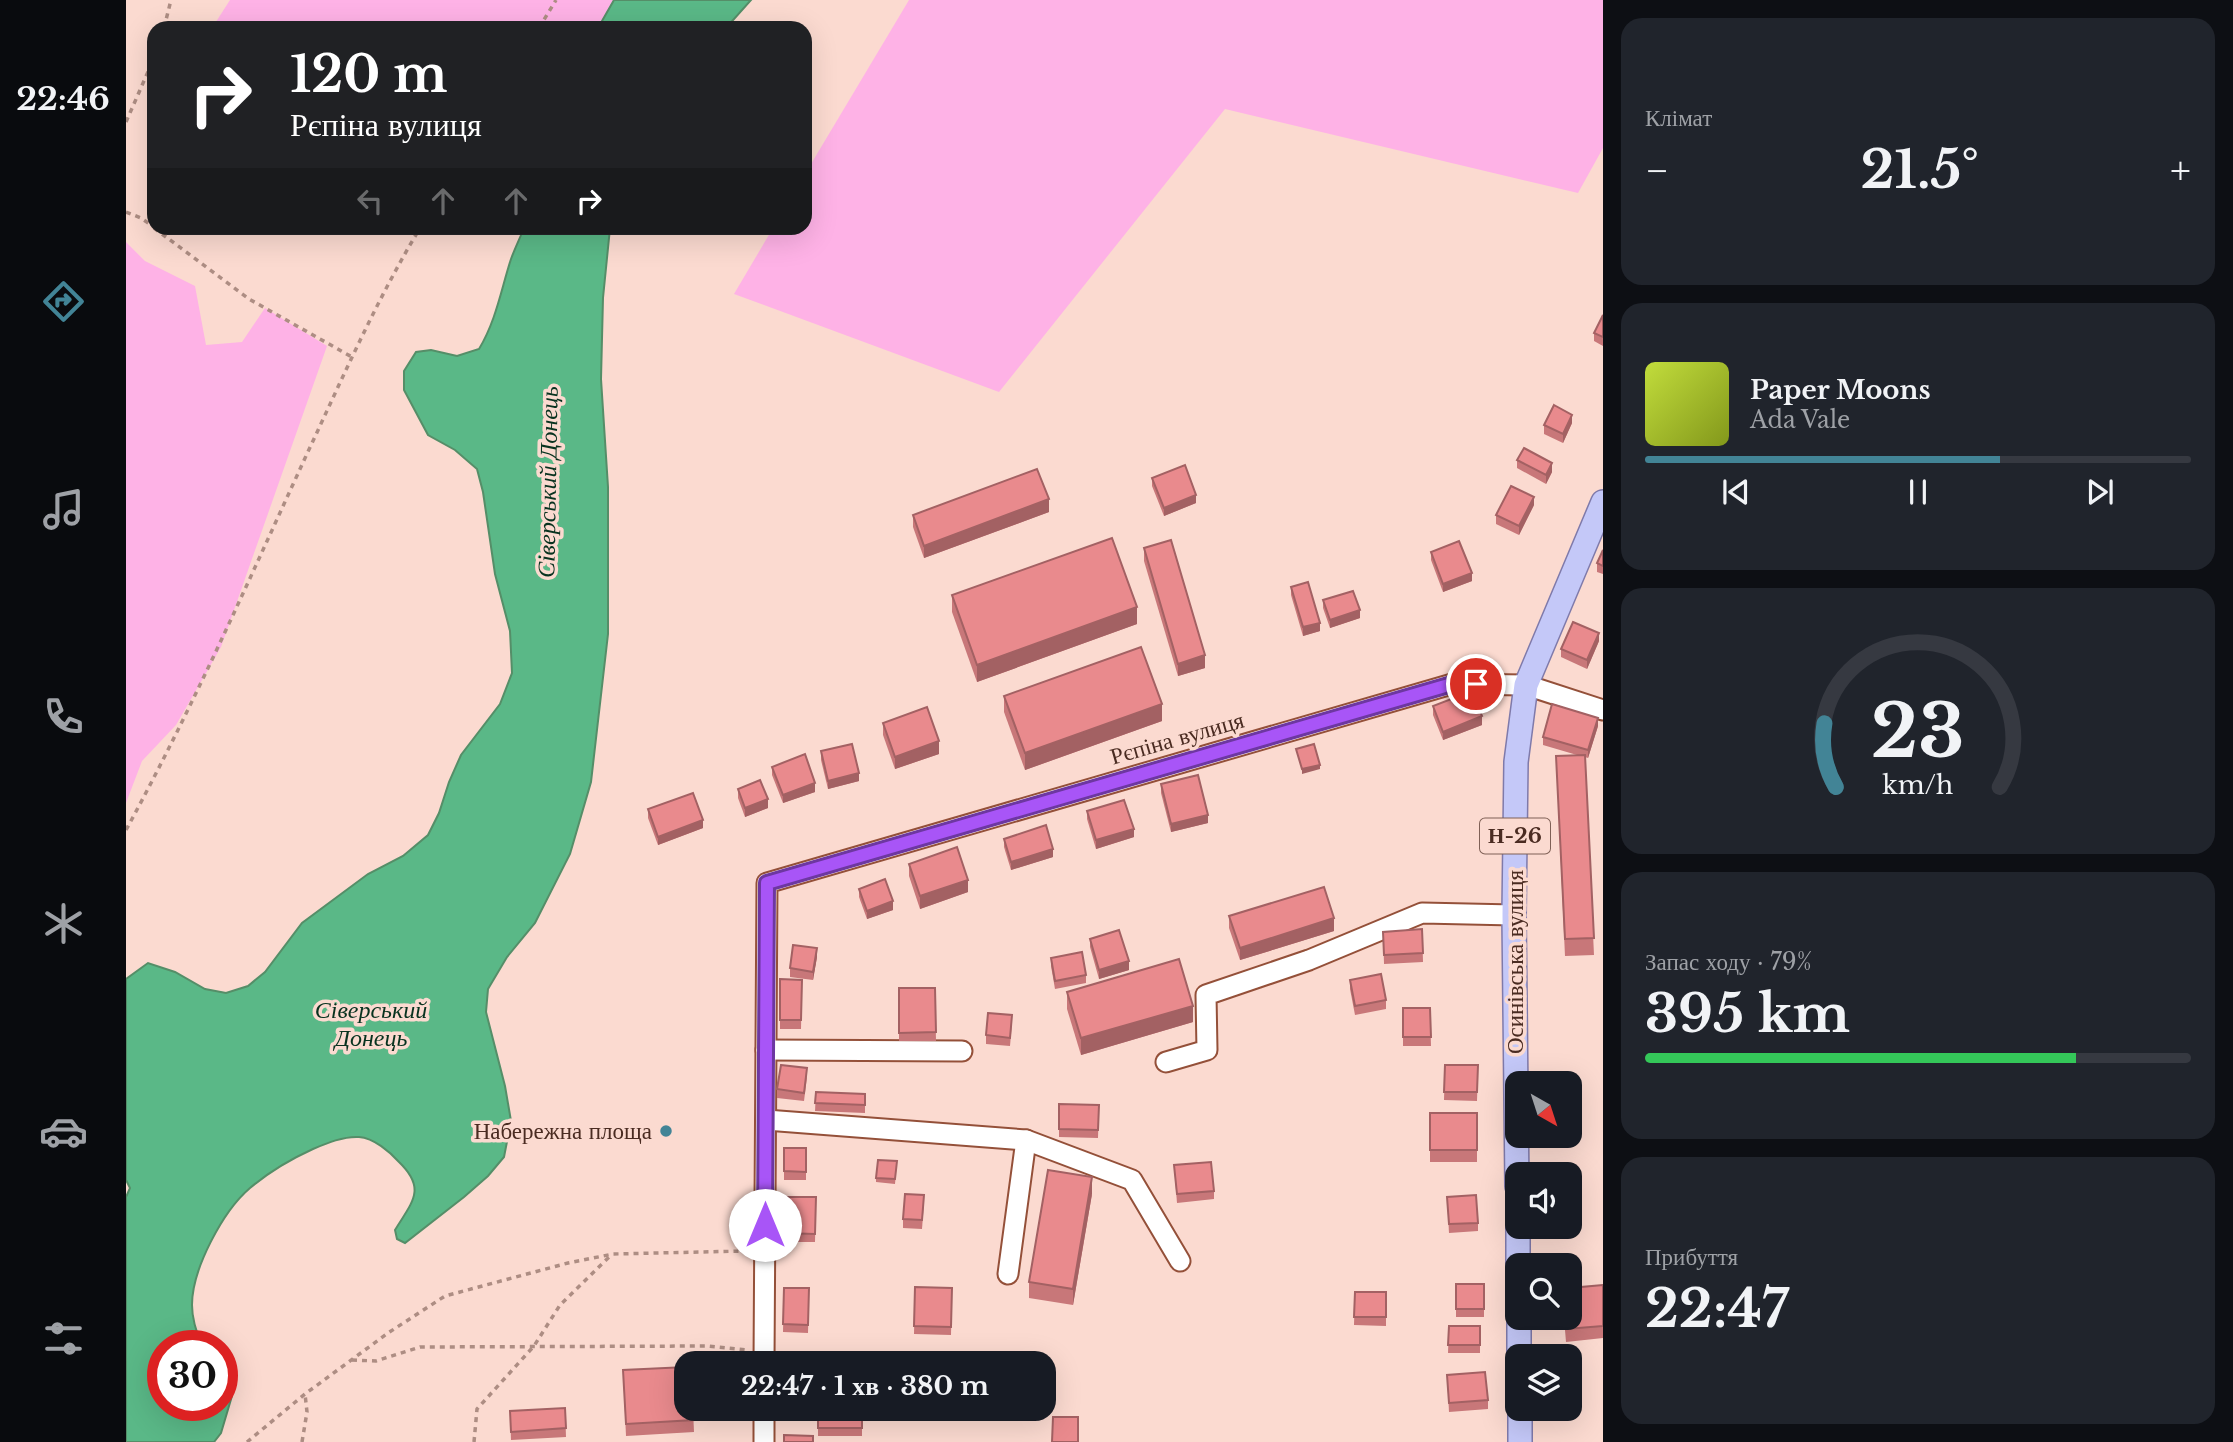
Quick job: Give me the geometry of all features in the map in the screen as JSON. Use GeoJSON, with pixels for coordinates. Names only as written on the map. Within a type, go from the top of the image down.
{"type":"FeatureCollection","features":[{"type":"Feature","properties":{"kind":"main road","name":"Осинівська вулиця"},"geometry":{"type":"LineString","coordinates":[[1517,1162],[1514,915],[1516,762],[1526,685],[1603,502]]}},
{"type":"Feature","properties":{"kind":"main road"},"geometry":{"type":"LineString","coordinates":[[1520,1421],[1520,1442]]}},
{"type":"Feature","properties":{"kind":"street","name":"Рєпіна вулиця"},"geometry":{"type":"LineString","coordinates":[[766,1050],[767,883],[1452,684],[1526,685],[1603,710]]}},
{"type":"Feature","properties":{"kind":"street"},"geometry":{"type":"LineString","coordinates":[[1166,1062],[1207,1050],[1206,995],[1309,960],[1422,913],[1514,915]]}},
{"type":"Feature","properties":{"kind":"street"},"geometry":{"type":"LineString","coordinates":[[764,1351],[766,1050],[962,1051]]}},
{"type":"Feature","properties":{"kind":"street"},"geometry":{"type":"LineString","coordinates":[[766,1120],[1026,1140],[1132,1180],[1180,1261]]}},
{"type":"Feature","properties":{"kind":"street"},"geometry":{"type":"LineString","coordinates":[[1008,1273],[1026,1140]]}},
{"type":"Feature","properties":{"kind":"street"},"geometry":{"type":"LineString","coordinates":[[764,1421],[764,1442]]}},
{"type":"Feature","properties":{"kind":"path"},"geometry":{"type":"LineString","coordinates":[[166,21],[171,0]]}},
{"type":"Feature","properties":{"kind":"path"},"geometry":{"type":"LineString","coordinates":[[543,21],[556,0]]}},
{"type":"Feature","properties":{"kind":"path"},"geometry":{"type":"LineString","coordinates":[[126,122],[147,74]]}},
{"type":"Feature","properties":{"kind":"path"},"geometry":{"type":"LineString","coordinates":[[126,212],[147,222]]}},
{"type":"Feature","properties":{"kind":"path"},"geometry":{"type":"LineString","coordinates":[[165,235],[249,299],[352,357]]}},
{"type":"Feature","properties":{"kind":"path"},"geometry":{"type":"LineString","coordinates":[[126,831],[173,744],[352,357],[416,235]]}},
{"type":"Feature","properties":{"kind":"path"},"geometry":{"type":"LineString","coordinates":[[247,1442],[351,1360],[445,1296],[612,1254],[765,1251]]}},
{"type":"Feature","properties":{"kind":"path"},"geometry":{"type":"LineString","coordinates":[[474,1442],[477,1409],[534,1346],[561,1305],[612,1254]]}},
{"type":"Feature","properties":{"kind":"path"},"geometry":{"type":"LineString","coordinates":[[351,1360],[376,1361],[420,1347],[708,1346],[731,1351]]}},
{"type":"Feature","properties":{"kind":"path"},"geometry":{"type":"LineString","coordinates":[[302,1442],[307,1412],[305,1394]]}},
{"type":"Feature","properties":{"kind":"shaded area"},"geometry":{"type":"Polygon","coordinates":[[[230,0],[614,0],[602,21],[216,21],[230,0]]]}},
{"type":"Feature","properties":{"kind":"shaded area"},"geometry":{"type":"Polygon","coordinates":[[[909,0],[1603,0],[1603,148],[1578,193],[1225,109],[999,392],[734,294],[769,235],[812,235],[812,162],[909,0]]]}},
{"type":"Feature","properties":{"kind":"shaded area"},"geometry":{"type":"Polygon","coordinates":[[[126,242],[145,261],[195,286],[206,345],[242,342],[265,308],[327,346],[221,647],[176,725],[142,761],[126,803],[126,242]]]}},
{"type":"Feature","properties":{"kind":"water"},"geometry":{"type":"Polygon","coordinates":[[[614,0],[751,0],[732,21],[602,21],[614,0]]]}},
{"type":"Feature","properties":{"kind":"water","name":"Сіверський Донець"},"geometry":{"type":"Polygon","coordinates":[[[521,235],[609,235],[603,298],[601,379],[608,487],[608,634],[591,782],[570,854],[535,923],[507,957],[488,989],[486,1012],[511,1121],[504,1157],[488,1176],[464,1197],[405,1243],[397,1239],[395,1230],[414,1196],[413,1180],[391,1154],[370,1140],[353,1137],[324,1144],[272,1171],[257,1182],[230,1211],[203,1258],[193,1291],[192,1310],[196,1330],[147,1330],[147,1421],[225,1421],[221,1433],[214,1442],[126,1442],[126,1197],[130,1188],[126,1180],[126,979],[148,963],[175,972],[205,989],[226,993],[248,986],[265,972],[302,923],[368,874],[403,856],[428,835],[461,755],[500,704],[512,673],[510,631],[495,574],[477,469],[455,450],[428,435],[404,390],[404,371],[416,352],[431,350],[457,356],[479,349],[494,316],[521,235]]]}},
{"type":"Feature","properties":{"kind":"building"},"geometry":{"type":"Polygon","coordinates":[[[1603,315],[1603,337],[1594,333],[1603,315]]]}},
{"type":"Feature","properties":{"kind":"building"},"geometry":{"type":"Polygon","coordinates":[[[1554,405],[1572,415],[1563,434],[1544,425],[1554,405]]]}},
{"type":"Feature","properties":{"kind":"building"},"geometry":{"type":"Polygon","coordinates":[[[1524,448],[1552,463],[1546,475],[1517,460],[1524,448]]]}},
{"type":"Feature","properties":{"kind":"building"},"geometry":{"type":"Polygon","coordinates":[[[1185,465],[1196,495],[1164,508],[1152,478],[1185,465]]]}},
{"type":"Feature","properties":{"kind":"building"},"geometry":{"type":"Polygon","coordinates":[[[1037,469],[1049,499],[924,546],[913,515],[1037,469]]]}},
{"type":"Feature","properties":{"kind":"building"},"geometry":{"type":"Polygon","coordinates":[[[1511,486],[1534,497],[1519,526],[1496,515],[1511,486]]]}},
{"type":"Feature","properties":{"kind":"building"},"geometry":{"type":"Polygon","coordinates":[[[1112,538],[1137,607],[977,665],[952,595],[1112,538]]]}},
{"type":"Feature","properties":{"kind":"building"},"geometry":{"type":"Polygon","coordinates":[[[1171,540],[1205,655],[1178,664],[1144,548],[1171,540]]]}},
{"type":"Feature","properties":{"kind":"building"},"geometry":{"type":"Polygon","coordinates":[[[1459,541],[1472,573],[1443,584],[1431,552],[1459,541]]]}},
{"type":"Feature","properties":{"kind":"building"},"geometry":{"type":"Polygon","coordinates":[[[1603,550],[1603,566],[1597,563],[1603,550]]]}},
{"type":"Feature","properties":{"kind":"building"},"geometry":{"type":"Polygon","coordinates":[[[1308,582],[1320,623],[1303,627],[1291,587],[1308,582]]]}},
{"type":"Feature","properties":{"kind":"building"},"geometry":{"type":"Polygon","coordinates":[[[1353,591],[1360,610],[1330,620],[1323,600],[1353,591]]]}},
{"type":"Feature","properties":{"kind":"building"},"geometry":{"type":"Polygon","coordinates":[[[1573,622],[1599,633],[1587,660],[1561,649],[1573,622]]]}},
{"type":"Feature","properties":{"kind":"building"},"geometry":{"type":"Polygon","coordinates":[[[1141,647],[1162,704],[1025,753],[1004,696],[1141,647]]]}},
{"type":"Feature","properties":{"kind":"building"},"geometry":{"type":"Polygon","coordinates":[[[1472,691],[1482,716],[1443,732],[1433,706],[1472,691]]]}},
{"type":"Feature","properties":{"kind":"building"},"geometry":{"type":"Polygon","coordinates":[[[1552,704],[1598,718],[1588,750],[1543,737],[1552,704]]]}},
{"type":"Feature","properties":{"kind":"building"},"geometry":{"type":"Polygon","coordinates":[[[927,707],[939,741],[895,757],[883,723],[927,707]]]}},
{"type":"Feature","properties":{"kind":"building"},"geometry":{"type":"Polygon","coordinates":[[[852,744],[859,773],[828,781],[821,751],[852,744]]]}},
{"type":"Feature","properties":{"kind":"building"},"geometry":{"type":"Polygon","coordinates":[[[1314,744],[1320,765],[1302,769],[1296,749],[1314,744]]]}},
{"type":"Feature","properties":{"kind":"building"},"geometry":{"type":"Polygon","coordinates":[[[805,754],[815,783],[783,795],[772,767],[805,754]]]}},
{"type":"Feature","properties":{"kind":"building"},"geometry":{"type":"Polygon","coordinates":[[[1585,755],[1594,938],[1565,939],[1556,756],[1585,755]]]}},
{"type":"Feature","properties":{"kind":"building"},"geometry":{"type":"Polygon","coordinates":[[[1198,775],[1208,815],[1171,824],[1161,784],[1198,775]]]}},
{"type":"Feature","properties":{"kind":"building"},"geometry":{"type":"Polygon","coordinates":[[[760,780],[768,799],[745,808],[738,789],[760,780]]]}},
{"type":"Feature","properties":{"kind":"building"},"geometry":{"type":"Polygon","coordinates":[[[693,793],[703,820],[658,837],[648,809],[693,793]]]}},
{"type":"Feature","properties":{"kind":"building"},"geometry":{"type":"Polygon","coordinates":[[[1124,800],[1134,829],[1096,840],[1087,811],[1124,800]]]}},
{"type":"Feature","properties":{"kind":"building"},"geometry":{"type":"Polygon","coordinates":[[[1046,825],[1053,849],[1011,862],[1004,839],[1046,825]]]}},
{"type":"Feature","properties":{"kind":"building"},"geometry":{"type":"Polygon","coordinates":[[[957,847],[968,880],[920,896],[909,864],[957,847]]]}},
{"type":"Feature","properties":{"kind":"building"},"geometry":{"type":"Polygon","coordinates":[[[885,879],[893,901],[867,911],[859,889],[885,879]]]}},
{"type":"Feature","properties":{"kind":"building"},"geometry":{"type":"Polygon","coordinates":[[[1324,887],[1334,918],[1240,948],[1229,916],[1324,887]]]}},
{"type":"Feature","properties":{"kind":"building"},"geometry":{"type":"Polygon","coordinates":[[[1422,929],[1423,953],[1384,955],[1383,932],[1422,929]]]}},
{"type":"Feature","properties":{"kind":"building"},"geometry":{"type":"Polygon","coordinates":[[[1119,930],[1129,961],[1099,970],[1090,939],[1119,930]]]}},
{"type":"Feature","properties":{"kind":"building"},"geometry":{"type":"Polygon","coordinates":[[[793,945],[817,948],[813,972],[790,968],[793,945]]]}},
{"type":"Feature","properties":{"kind":"building"},"geometry":{"type":"Polygon","coordinates":[[[1082,952],[1086,975],[1055,981],[1051,958],[1082,952]]]}},
{"type":"Feature","properties":{"kind":"building"},"geometry":{"type":"Polygon","coordinates":[[[1179,959],[1193,1006],[1081,1038],[1067,992],[1179,959]]]}},
{"type":"Feature","properties":{"kind":"building"},"geometry":{"type":"Polygon","coordinates":[[[1381,974],[1386,1000],[1355,1006],[1350,980],[1381,974]]]}},
{"type":"Feature","properties":{"kind":"building"},"geometry":{"type":"Polygon","coordinates":[[[780,979],[802,980],[801,1020],[780,1020],[780,979]]]}},
{"type":"Feature","properties":{"kind":"building"},"geometry":{"type":"Polygon","coordinates":[[[899,988],[935,988],[936,1032],[899,1033],[899,988]]]}},
{"type":"Feature","properties":{"kind":"building"},"geometry":{"type":"Polygon","coordinates":[[[1403,1008],[1430,1008],[1431,1037],[1403,1037],[1403,1008]]]}},
{"type":"Feature","properties":{"kind":"building"},"geometry":{"type":"Polygon","coordinates":[[[988,1013],[1012,1015],[1010,1038],[986,1035],[988,1013]]]}},
{"type":"Feature","properties":{"kind":"building"},"geometry":{"type":"Polygon","coordinates":[[[781,1065],[807,1068],[804,1093],[777,1089],[781,1065]]]}},
{"type":"Feature","properties":{"kind":"building"},"geometry":{"type":"Polygon","coordinates":[[[1445,1065],[1478,1065],[1477,1092],[1444,1092],[1445,1065]]]}},
{"type":"Feature","properties":{"kind":"building"},"geometry":{"type":"Polygon","coordinates":[[[816,1092],[865,1094],[865,1105],[815,1103],[816,1092]]]}},
{"type":"Feature","properties":{"kind":"building"},"geometry":{"type":"Polygon","coordinates":[[[1059,1104],[1099,1105],[1098,1130],[1059,1129],[1059,1104]]]}},
{"type":"Feature","properties":{"kind":"building"},"geometry":{"type":"Polygon","coordinates":[[[1430,1113],[1477,1113],[1477,1150],[1430,1150],[1430,1113]]]}},
{"type":"Feature","properties":{"kind":"building"},"geometry":{"type":"Polygon","coordinates":[[[784,1148],[806,1148],[806,1172],[784,1171],[784,1148]]]}},
{"type":"Feature","properties":{"kind":"building"},"geometry":{"type":"Polygon","coordinates":[[[878,1160],[897,1161],[895,1179],[876,1178],[878,1160]]]}},
{"type":"Feature","properties":{"kind":"building"},"geometry":{"type":"Polygon","coordinates":[[[1211,1162],[1214,1191],[1177,1194],[1174,1165],[1211,1162]]]}},
{"type":"Feature","properties":{"kind":"building"},"geometry":{"type":"Polygon","coordinates":[[[1048,1170],[1092,1177],[1073,1289],[1029,1282],[1048,1170]]]}},
{"type":"Feature","properties":{"kind":"building"},"geometry":{"type":"Polygon","coordinates":[[[905,1194],[924,1195],[922,1220],[903,1219],[905,1194]]]}},
{"type":"Feature","properties":{"kind":"building"},"geometry":{"type":"Polygon","coordinates":[[[1476,1195],[1478,1223],[1449,1224],[1447,1197],[1476,1195]]]}},
{"type":"Feature","properties":{"kind":"building"},"geometry":{"type":"Polygon","coordinates":[[[783,1197],[816,1197],[815,1234],[783,1233],[783,1197]]]}},
{"type":"Feature","properties":{"kind":"building"},"geometry":{"type":"Polygon","coordinates":[[[1456,1284],[1484,1284],[1484,1309],[1456,1309],[1456,1284]]]}},
{"type":"Feature","properties":{"kind":"building"},"geometry":{"type":"Polygon","coordinates":[[[1603,1285],[1603,1326],[1582,1328],[1582,1287],[1603,1285]]]}},
{"type":"Feature","properties":{"kind":"building"},"geometry":{"type":"Polygon","coordinates":[[[915,1287],[952,1288],[951,1327],[914,1326],[915,1287]]]}},
{"type":"Feature","properties":{"kind":"building"},"geometry":{"type":"Polygon","coordinates":[[[784,1288],[809,1288],[808,1325],[783,1324],[784,1288]]]}},
{"type":"Feature","properties":{"kind":"building"},"geometry":{"type":"Polygon","coordinates":[[[1355,1292],[1386,1292],[1386,1317],[1354,1317],[1355,1292]]]}},
{"type":"Feature","properties":{"kind":"building"},"geometry":{"type":"Polygon","coordinates":[[[1449,1326],[1480,1326],[1480,1345],[1448,1345],[1449,1326]]]}},
{"type":"Feature","properties":{"kind":"building"},"geometry":{"type":"Polygon","coordinates":[[[674,1368],[674,1421],[677,1421],[626,1424],[623,1370],[674,1368]]]}},
{"type":"Feature","properties":{"kind":"building"},"geometry":{"type":"Polygon","coordinates":[[[1485,1372],[1488,1400],[1449,1403],[1447,1375],[1485,1372]]]}},
{"type":"Feature","properties":{"kind":"building"},"geometry":{"type":"Polygon","coordinates":[[[565,1408],[566,1428],[511,1432],[510,1411],[565,1408]]]}},
{"type":"Feature","properties":{"kind":"building"},"geometry":{"type":"Polygon","coordinates":[[[1056,1417],[1078,1417],[1078,1442],[1052,1442],[1053,1421],[1056,1421],[1056,1417]]]}},
{"type":"Feature","properties":{"kind":"building"},"geometry":{"type":"Polygon","coordinates":[[[818,1421],[862,1421],[862,1428],[818,1428],[818,1421]]]}},
{"type":"Feature","properties":{"kind":"building"},"geometry":{"type":"Polygon","coordinates":[[[784,1435],[813,1436],[813,1442],[784,1442],[784,1435]]]}},
{"type":"Feature","properties":{"kind":"place","name":"Набережна площа"},"geometry":{"type":"Point","coordinates":[666,1131]}},
{"type":"Feature","properties":{"kind":"route"},"geometry":{"type":"LineString","coordinates":[[765,1225],[767,883],[1452,684],[1476,684]]}}]}
